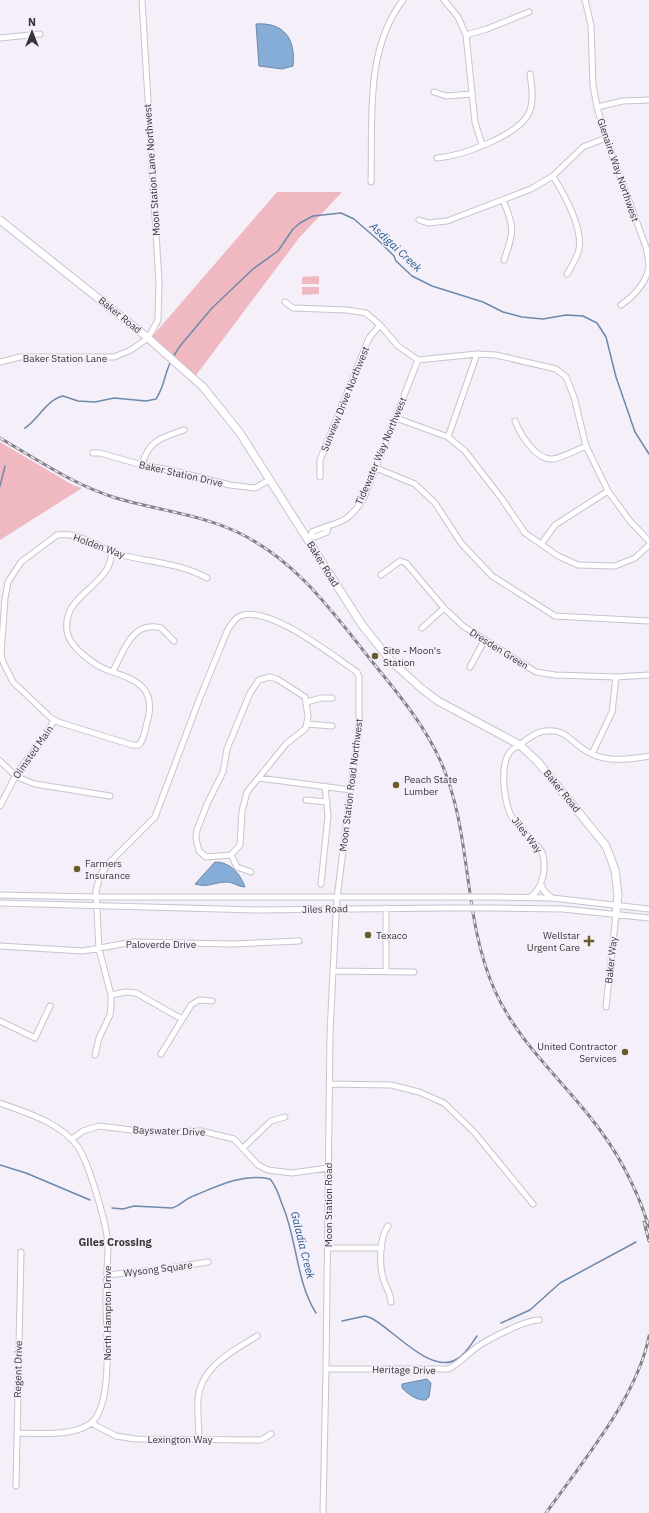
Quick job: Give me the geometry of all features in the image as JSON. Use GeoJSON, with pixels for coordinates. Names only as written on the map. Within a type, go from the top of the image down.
{"type":"FeatureCollection","features":[{"type":"Feature","properties":{"kind":"main road","name":"Baker Road"},"geometry":{"type":"LineString","coordinates":[[0,220],[148,338],[203,387],[232,422],[269,480],[309,538],[362,625],[380,650],[404,675],[438,701],[520,745],[538,762],[606,846],[615,870],[618,894],[616,914]]}},
{"type":"Feature","properties":{"kind":"street","name":"Moon Station Lane Northwest"},"geometry":{"type":"LineString","coordinates":[[142,0],[159,282],[158,320],[148,338]]}},
{"type":"Feature","properties":{"kind":"street"},"geometry":{"type":"LineString","coordinates":[[371,182],[374,69],[385,30],[403,0]]}},
{"type":"Feature","properties":{"kind":"street"},"geometry":{"type":"LineString","coordinates":[[444,0],[458,17],[466,34],[475,122],[482,144]]}},
{"type":"Feature","properties":{"kind":"street","name":"Glenaire Way Northwest"},"geometry":{"type":"LineString","coordinates":[[585,0],[591,26],[593,85],[597,107],[606,138],[646,247],[649,266],[643,284],[630,299],[621,305]]}},
{"type":"Feature","properties":{"kind":"street"},"geometry":{"type":"LineString","coordinates":[[466,34],[487,29],[528,12]]}},
{"type":"Feature","properties":{"kind":"street"},"geometry":{"type":"LineString","coordinates":[[0,38],[40,34]]}},
{"type":"Feature","properties":{"kind":"street"},"geometry":{"type":"LineString","coordinates":[[437,158],[451,157],[502,137],[521,124],[529,113],[533,95],[530,74]]}},
{"type":"Feature","properties":{"kind":"street"},"geometry":{"type":"LineString","coordinates":[[434,92],[446,96],[471,94]]}},
{"type":"Feature","properties":{"kind":"street"},"geometry":{"type":"LineString","coordinates":[[597,107],[622,101],[649,100]]}},
{"type":"Feature","properties":{"kind":"street"},"geometry":{"type":"LineString","coordinates":[[420,220],[428,224],[447,221],[503,200],[553,176],[583,147],[606,138]]}},
{"type":"Feature","properties":{"kind":"street"},"geometry":{"type":"LineString","coordinates":[[553,176],[562,191],[578,232],[579,248],[575,261],[567,274]]}},
{"type":"Feature","properties":{"kind":"street"},"geometry":{"type":"LineString","coordinates":[[503,200],[512,222],[512,240],[504,260]]}},
{"type":"Feature","properties":{"kind":"street"},"geometry":{"type":"LineString","coordinates":[[285,302],[292,308],[347,310],[366,313],[380,325],[398,346],[418,360],[477,354],[496,355],[556,369],[566,377],[574,397],[586,446],[608,491],[630,521],[649,541]]}},
{"type":"Feature","properties":{"kind":"street","name":"Sunview Drive Northwest"},"geometry":{"type":"LineString","coordinates":[[320,477],[320,460],[323,452],[369,338],[380,325]]}},
{"type":"Feature","properties":{"kind":"street","name":"Baker Station Lane"},"geometry":{"type":"LineString","coordinates":[[0,362],[20,358],[114,357],[131,350],[148,338]]}},
{"type":"Feature","properties":{"kind":"street"},"geometry":{"type":"LineString","coordinates":[[448,437],[477,354]]}},
{"type":"Feature","properties":{"kind":"street","name":"Tidewater Way Northwest"},"geometry":{"type":"LineString","coordinates":[[309,538],[327,532],[328,527],[342,522],[353,514],[363,500],[418,360]]}},
{"type":"Feature","properties":{"kind":"street"},"geometry":{"type":"LineString","coordinates":[[396,418],[448,437],[470,457],[502,499],[525,533],[542,543],[558,556],[578,565],[598,567],[615,566],[635,558],[649,545]]}},
{"type":"Feature","properties":{"kind":"street"},"geometry":{"type":"LineString","coordinates":[[515,421],[519,433],[528,446],[552,459],[586,446]]}},
{"type":"Feature","properties":{"kind":"street"},"geometry":{"type":"LineString","coordinates":[[142,465],[148,448],[159,440],[184,430]]}},
{"type":"Feature","properties":{"kind":"street","name":"Baker Station Drive"},"geometry":{"type":"LineString","coordinates":[[92,453],[100,453],[142,465],[247,488],[255,488],[269,480]]}},
{"type":"Feature","properties":{"kind":"street"},"geometry":{"type":"LineString","coordinates":[[376,468],[415,484],[435,503],[461,543],[492,576],[555,616],[649,621]]}},
{"type":"Feature","properties":{"kind":"street"},"geometry":{"type":"LineString","coordinates":[[542,543],[555,525],[608,491]]}},
{"type":"Feature","properties":{"kind":"street","name":"Holden Way"},"geometry":{"type":"LineString","coordinates":[[112,552],[106,571],[70,608],[66,624],[67,635],[76,649],[99,666],[134,680],[146,691],[149,697],[150,710],[142,742],[136,745],[54,720],[13,682],[3,662],[1,654],[4,605],[8,582],[21,562],[57,535],[75,536],[112,552],[184,568],[207,578]]}},
{"type":"Feature","properties":{"kind":"street","name":"Dresden Green"},"geometry":{"type":"LineString","coordinates":[[382,575],[400,561],[406,562],[444,608],[464,626],[484,641],[541,673],[555,675],[616,677],[649,675]]}},
{"type":"Feature","properties":{"kind":"street"},"geometry":{"type":"LineString","coordinates":[[422,628],[444,608]]}},
{"type":"Feature","properties":{"kind":"street","name":"Moon Station Road Northwest"},"geometry":{"type":"LineString","coordinates":[[96,897],[98,883],[105,867],[150,823],[157,813],[199,700],[228,629],[235,619],[241,615],[253,614],[276,620],[357,672],[359,678],[359,724],[337,898]]}},
{"type":"Feature","properties":{"kind":"street"},"geometry":{"type":"LineString","coordinates":[[113,671],[133,634],[144,627],[161,628],[174,641]]}},
{"type":"Feature","properties":{"kind":"street"},"geometry":{"type":"LineString","coordinates":[[470,667],[484,641]]}},
{"type":"Feature","properties":{"kind":"street"},"geometry":{"type":"LineString","coordinates":[[270,677],[277,679],[305,697],[307,702],[307,724],[302,732],[286,744],[245,798],[240,845],[231,855],[206,857],[199,851],[197,844],[197,830],[207,804],[223,772],[227,749],[254,686],[259,680],[270,677]]}},
{"type":"Feature","properties":{"kind":"street"},"geometry":{"type":"LineString","coordinates":[[592,754],[612,712],[616,677]]}},
{"type":"Feature","properties":{"kind":"street"},"geometry":{"type":"LineString","coordinates":[[307,702],[321,698],[332,698]]}},
{"type":"Feature","properties":{"kind":"street","name":"Olmsted Main"},"geometry":{"type":"LineString","coordinates":[[0,806],[16,776],[54,720]]}},
{"type":"Feature","properties":{"kind":"street"},"geometry":{"type":"LineString","coordinates":[[307,724],[332,726]]}},
{"type":"Feature","properties":{"kind":"street"},"geometry":{"type":"LineString","coordinates":[[520,745],[534,733],[555,731],[566,735],[579,746],[602,759],[614,760],[649,756]]}},
{"type":"Feature","properties":{"kind":"street","name":"Jiles Way"},"geometry":{"type":"LineString","coordinates":[[520,745],[512,750],[506,760],[504,786],[509,810],[513,820],[543,854],[544,865],[541,885]]}},
{"type":"Feature","properties":{"kind":"street"},"geometry":{"type":"LineString","coordinates":[[0,761],[16,776],[45,786],[110,796]]}},
{"type":"Feature","properties":{"kind":"street"},"geometry":{"type":"LineString","coordinates":[[259,778],[351,790]]}},
{"type":"Feature","properties":{"kind":"street"},"geometry":{"type":"LineString","coordinates":[[321,884],[328,816],[325,786]]}},
{"type":"Feature","properties":{"kind":"street"},"geometry":{"type":"LineString","coordinates":[[306,800],[327,802]]}},
{"type":"Feature","properties":{"kind":"street"},"geometry":{"type":"LineString","coordinates":[[231,855],[237,867],[251,872]]}},
{"type":"Feature","properties":{"kind":"street"},"geometry":{"type":"LineString","coordinates":[[530,897],[537,893],[541,885]]}},
{"type":"Feature","properties":{"kind":"street"},"geometry":{"type":"LineString","coordinates":[[541,885],[544,891],[552,898]]}},
{"type":"Feature","properties":{"kind":"street","name":"Jiles Road"},"geometry":{"type":"LineString","coordinates":[[0,894],[96,897],[530,897],[552,898],[649,909]]}},
{"type":"Feature","properties":{"kind":"street"},"geometry":{"type":"LineString","coordinates":[[95,1055],[99,1038],[110,1015],[111,995],[99,949],[96,897]]}},
{"type":"Feature","properties":{"kind":"street","name":"Moon Station Road"},"geometry":{"type":"LineString","coordinates":[[323,1513],[328,1168],[333,971],[337,898]]}},
{"type":"Feature","properties":{"kind":"street","name":"Jiles Road"},"geometry":{"type":"LineString","coordinates":[[0,903],[256,910],[547,908],[649,918]]}},
{"type":"Feature","properties":{"kind":"street"},"geometry":{"type":"LineString","coordinates":[[386,908],[386,972]]}},
{"type":"Feature","properties":{"kind":"street","name":"Baker Way"},"geometry":{"type":"LineString","coordinates":[[606,1007],[616,914]]}},
{"type":"Feature","properties":{"kind":"street","name":"Paloverde Drive"},"geometry":{"type":"LineString","coordinates":[[0,946],[82,950],[99,949],[133,942],[232,944],[248,942],[299,941]]}},
{"type":"Feature","properties":{"kind":"street"},"geometry":{"type":"LineString","coordinates":[[333,971],[414,972]]}},
{"type":"Feature","properties":{"kind":"street"},"geometry":{"type":"LineString","coordinates":[[111,995],[126,992],[136,993],[182,1019]]}},
{"type":"Feature","properties":{"kind":"street"},"geometry":{"type":"LineString","coordinates":[[161,1054],[182,1019],[195,1001],[212,1001]]}},
{"type":"Feature","properties":{"kind":"street"},"geometry":{"type":"LineString","coordinates":[[0,1021],[35,1038],[50,1006]]}},
{"type":"Feature","properties":{"kind":"street"},"geometry":{"type":"LineString","coordinates":[[330,1084],[390,1085],[419,1092],[444,1103],[474,1132],[534,1204]]}},
{"type":"Feature","properties":{"kind":"street","name":"North Hampton Drive"},"geometry":{"type":"LineString","coordinates":[[0,1103],[52,1124],[72,1139],[84,1158],[102,1215],[108,1245],[107,1363],[104,1398],[99,1412],[91,1423]]}},
{"type":"Feature","properties":{"kind":"street"},"geometry":{"type":"LineString","coordinates":[[244,1147],[271,1121],[285,1117]]}},
{"type":"Feature","properties":{"kind":"street","name":"Bayswater Drive"},"geometry":{"type":"LineString","coordinates":[[72,1139],[83,1130],[99,1126],[148,1132],[211,1132],[234,1139],[244,1147],[258,1165],[275,1172],[292,1173],[328,1168]]}},
{"type":"Feature","properties":{"kind":"street"},"geometry":{"type":"LineString","coordinates":[[388,1226],[384,1232],[382,1248],[382,1276],[391,1302]]}},
{"type":"Feature","properties":{"kind":"street"},"geometry":{"type":"LineString","coordinates":[[328,1248],[382,1248]]}},
{"type":"Feature","properties":{"kind":"street","name":"Regent Drive"},"geometry":{"type":"LineString","coordinates":[[16,1486],[21,1252]]}},
{"type":"Feature","properties":{"kind":"street","name":"Wysong Square"},"geometry":{"type":"LineString","coordinates":[[107,1275],[208,1262]]}},
{"type":"Feature","properties":{"kind":"street","name":"Heritage Drive"},"geometry":{"type":"LineString","coordinates":[[326,1369],[448,1369],[456,1366],[481,1344],[527,1322],[539,1320]]}},
{"type":"Feature","properties":{"kind":"street"},"geometry":{"type":"LineString","coordinates":[[198,1439],[198,1400],[200,1386],[206,1374],[216,1363],[257,1336]]}},
{"type":"Feature","properties":{"kind":"street"},"geometry":{"type":"LineString","coordinates":[[17,1433],[45,1434],[74,1431],[91,1423]]}},
{"type":"Feature","properties":{"kind":"street","name":"Lexington Way"},"geometry":{"type":"LineString","coordinates":[[91,1423],[116,1436],[125,1438],[261,1440],[271,1434]]}},
{"type":"Feature","properties":{"kind":"shaded area"},"geometry":{"type":"Polygon","coordinates":[[[277,192],[342,192],[299,238],[194,378],[150,339],[277,192]]]}},
{"type":"Feature","properties":{"kind":"shaded area"},"geometry":{"type":"Polygon","coordinates":[[[319,276],[319,284],[302,284],[302,277],[319,276]]]}},
{"type":"Feature","properties":{"kind":"shaded area"},"geometry":{"type":"Polygon","coordinates":[[[302,287],[319,287],[319,294],[302,295],[302,287]]]}},
{"type":"Feature","properties":{"kind":"shaded area"},"geometry":{"type":"Polygon","coordinates":[[[0,442],[73,485],[82,488],[0,540],[0,442]]]}},
{"type":"Feature","properties":{"kind":"water"},"geometry":{"type":"Polygon","coordinates":[[[256,24],[274,26],[281,29],[286,34],[290,40],[292,48],[293,66],[282,69],[259,66],[256,24]]]}},
{"type":"Feature","properties":{"kind":"water"},"geometry":{"type":"Polygon","coordinates":[[[215,862],[220,862],[234,869],[245,887],[227,882],[208,885],[195,884],[215,862]]]}},
{"type":"Feature","properties":{"kind":"water"},"geometry":{"type":"Polygon","coordinates":[[[427,1379],[431,1383],[429,1397],[426,1400],[410,1395],[402,1388],[402,1384],[427,1379]]]}},
{"type":"Feature","properties":{"kind":"waterway","name":"Asdigai Creek"},"geometry":{"type":"LineString","coordinates":[[173,357],[180,346],[212,308],[253,269],[278,251],[293,229],[300,223],[313,216],[341,213],[354,219],[378,240],[394,256],[396,261],[412,276],[432,286],[483,302],[503,312],[522,317],[543,319],[566,315],[583,316],[597,323],[606,337],[616,377],[635,432],[649,454]]}},
{"type":"Feature","properties":{"kind":"waterway","name":"Asdigai Creek"},"geometry":{"type":"LineString","coordinates":[[25,428],[52,401],[63,396],[78,401],[95,402],[114,398],[146,401],[156,399],[171,361]]}},
{"type":"Feature","properties":{"kind":"waterway","name":"Asdigai Creek"},"geometry":{"type":"LineString","coordinates":[[0,486],[5,466]]}},
{"type":"Feature","properties":{"kind":"waterway","name":"Galadia Creek"},"geometry":{"type":"LineString","coordinates":[[0,1165],[26,1173],[90,1200]]}},
{"type":"Feature","properties":{"kind":"waterway","name":"Galadia Creek"},"geometry":{"type":"LineString","coordinates":[[112,1208],[123,1209],[134,1206],[172,1208],[191,1197],[219,1185],[239,1179],[270,1179],[276,1188],[287,1217],[304,1288],[316,1313]]}},
{"type":"Feature","properties":{"kind":"waterway","name":"Galadia Creek"},"geometry":{"type":"LineString","coordinates":[[501,1323],[530,1310],[560,1283],[636,1242]]}},
{"type":"Feature","properties":{"kind":"waterway","name":"Galadia Creek"},"geometry":{"type":"LineString","coordinates":[[342,1321],[365,1316],[371,1318],[380,1323],[412,1349],[436,1361],[447,1363],[457,1359],[463,1354],[477,1336]]}},
{"type":"Feature","properties":{"kind":"railway"},"geometry":{"type":"LineString","coordinates":[[0,438],[56,471],[101,493],[208,521],[237,532],[258,543],[277,556],[295,571],[327,605],[409,708],[434,748],[441,762],[451,790],[458,818],[477,935],[495,991],[514,1025],[538,1057],[609,1142],[632,1183],[649,1227]]}},
{"type":"Feature","properties":{"kind":"railway"},"geometry":{"type":"LineString","coordinates":[[644,1222],[649,1241]]}},
{"type":"Feature","properties":{"kind":"railway"},"geometry":{"type":"LineString","coordinates":[[546,1513],[591,1451],[621,1406],[643,1359],[649,1336]]}},
{"type":"Feature","properties":{"kind":"place","name":"Site - Moon's Station"},"geometry":{"type":"Point","coordinates":[375,656]}},
{"type":"Feature","properties":{"kind":"place","name":"Peach State Lumber"},"geometry":{"type":"Point","coordinates":[396,785]}},
{"type":"Feature","properties":{"kind":"place","name":"Farmers Insurance"},"geometry":{"type":"Point","coordinates":[77,869]}},
{"type":"Feature","properties":{"kind":"place","name":"Texaco"},"geometry":{"type":"Point","coordinates":[368,935]}},
{"type":"Feature","properties":{"kind":"place","name":"Wellstar Urgent Care"},"geometry":{"type":"Point","coordinates":[589,941]}},
{"type":"Feature","properties":{"kind":"place","name":"United Contractor Services"},"geometry":{"type":"Point","coordinates":[625,1052]}},
{"type":"Feature","properties":{"kind":"district","name":"Giles Crossing"},"geometry":{"type":"Point","coordinates":[115,1242]}}]}
